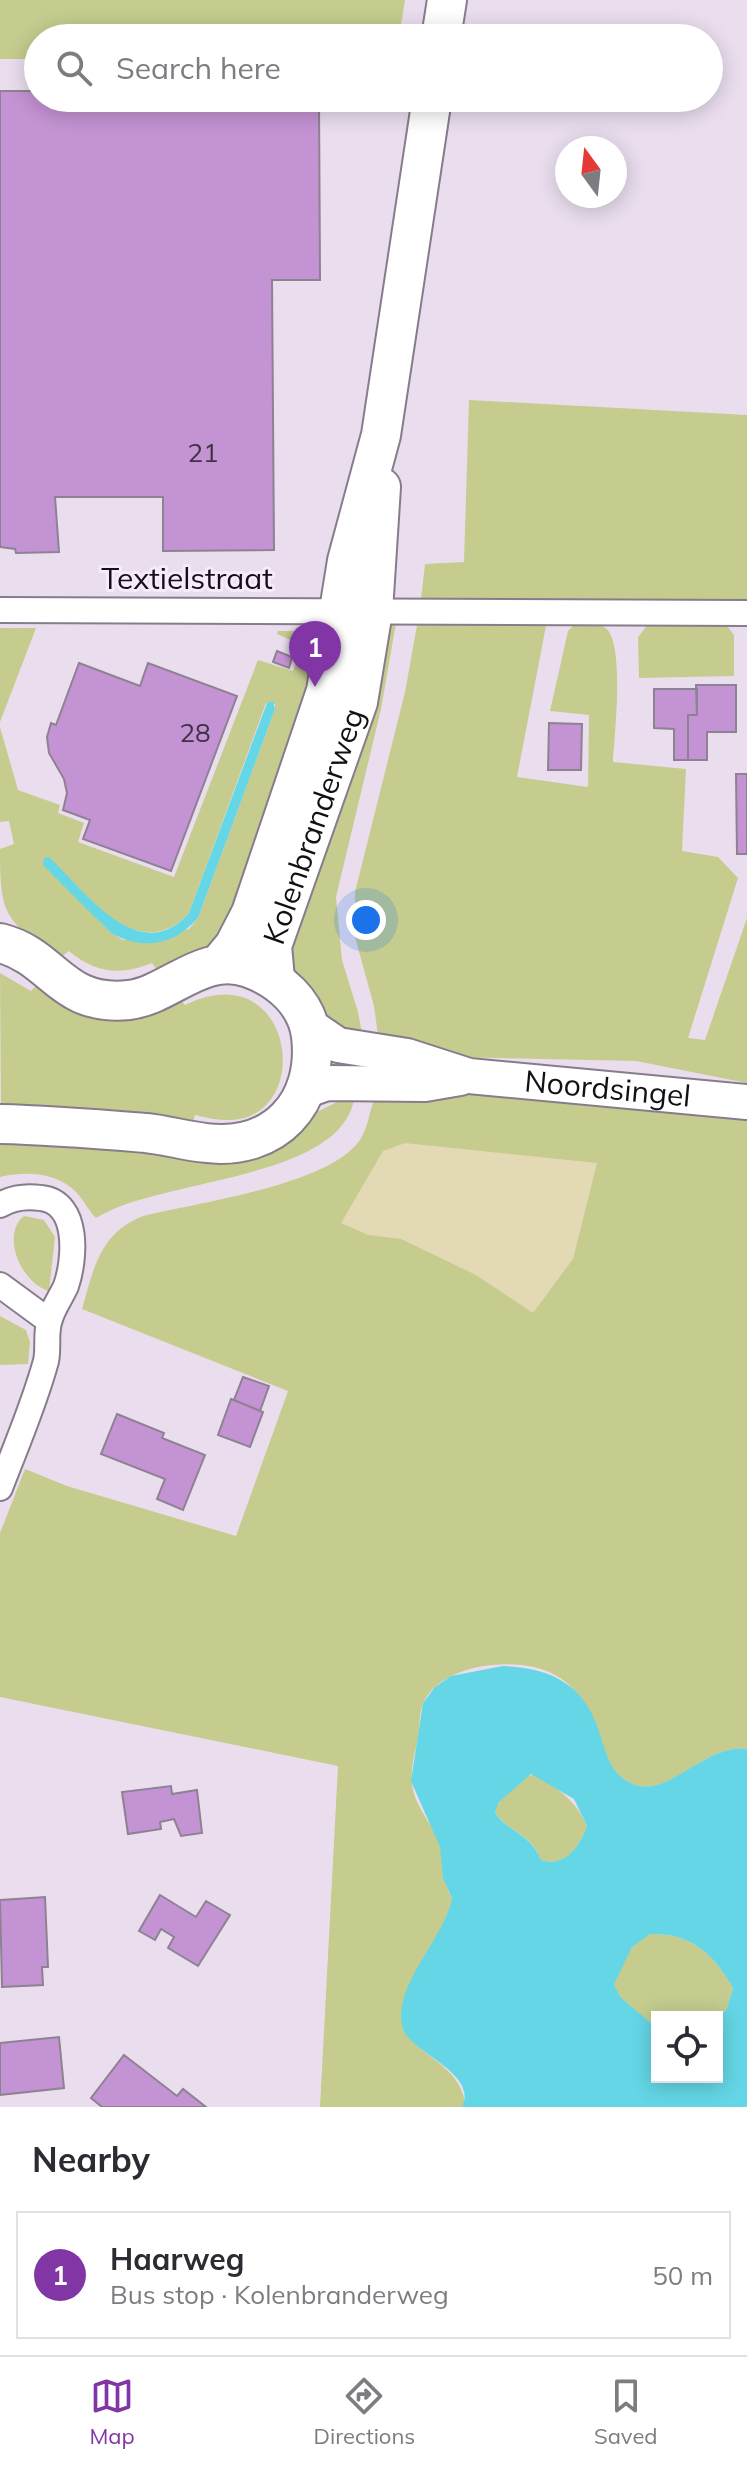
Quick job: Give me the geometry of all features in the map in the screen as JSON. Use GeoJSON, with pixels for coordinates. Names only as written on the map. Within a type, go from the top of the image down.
{"type":"FeatureCollection","features":[{"type":"Feature","properties":{"kind":"main road"},"geometry":{"type":"LineString","coordinates":[[443,24],[447,0]]}},
{"type":"Feature","properties":{"kind":"main road","name":"Kolenbranderweg"},"geometry":{"type":"LineString","coordinates":[[219,964],[234,946],[251,913],[356,611],[381,515],[381,435],[430,112]]}},
{"type":"Feature","properties":{"kind":"main road","name":"Kolenbranderweg"},"geometry":{"type":"LineString","coordinates":[[275,979],[272,946],[358,702],[356,611]]}},
{"type":"Feature","properties":{"kind":"main road"},"geometry":{"type":"LineString","coordinates":[[0,1124],[161,1134],[208,1144],[239,1142],[266,1134],[283,1122],[307,1090],[312,1071],[310,1026],[293,996],[275,979],[246,966],[219,964],[133,1000],[94,999],[77,995],[27,954],[1,941]]}},
{"type":"Feature","properties":{"kind":"main road","name":"Noordsingel"},"geometry":{"type":"LineString","coordinates":[[310,1026],[338,1045],[407,1056],[469,1076],[747,1102]]}},
{"type":"Feature","properties":{"kind":"main road","name":"Noordsingel"},"geometry":{"type":"LineString","coordinates":[[307,1090],[327,1083],[425,1084],[469,1076]]}},
{"type":"Feature","properties":{"kind":"street","name":"Textielstraat"},"geometry":{"type":"LineString","coordinates":[[0,610],[747,613]]}},
{"type":"Feature","properties":{"kind":"street"},"geometry":{"type":"LineString","coordinates":[[0,1205],[27,1196],[50,1199],[60,1206],[69,1221],[72,1241],[71,1269],[49,1321],[48,1354],[39,1387],[0,1488]]}},
{"type":"Feature","properties":{"kind":"street"},"geometry":{"type":"LineString","coordinates":[[0,1285],[49,1321]]}},
{"type":"Feature","properties":{"kind":"green space"},"geometry":{"type":"Polygon","coordinates":[[[0,0],[405,0],[401,24],[24,24],[24,59],[0,59],[0,0]]]}},
{"type":"Feature","properties":{"kind":"green space"},"geometry":{"type":"Polygon","coordinates":[[[469,400],[747,415],[747,606],[677,608],[421,599],[425,564],[464,562],[469,400]]]}},
{"type":"Feature","properties":{"kind":"green space"},"geometry":{"type":"Polygon","coordinates":[[[418,620],[546,626],[517,777],[588,787],[589,715],[550,711],[568,631],[573,626],[597,625],[604,627],[611,635],[617,668],[613,762],[686,769],[682,851],[718,857],[738,878],[688,1038],[705,1040],[747,918],[747,1083],[636,1061],[453,1057],[379,1043],[374,1006],[355,937],[355,892],[405,692],[418,620]]]}},
{"type":"Feature","properties":{"kind":"green space"},"geometry":{"type":"Polygon","coordinates":[[[305,621],[328,622],[318,689],[222,941],[159,973],[152,963],[119,971],[98,968],[69,951],[57,960],[16,924],[4,903],[0,849],[14,844],[9,821],[0,822],[0,727],[18,790],[60,805],[58,813],[84,823],[78,842],[174,877],[258,660],[293,671],[302,645],[277,634],[278,631],[302,631],[305,621]],[[266,703],[189,913],[170,928],[151,932],[131,929],[93,906],[42,861],[111,933],[123,940],[189,929],[198,918],[275,704],[266,703]]]}},
{"type":"Feature","properties":{"kind":"green space"},"geometry":{"type":"Polygon","coordinates":[[[379,621],[396,623],[381,709],[336,897],[342,960],[363,1039],[340,1036],[293,971],[289,947],[379,621]]]}},
{"type":"Feature","properties":{"kind":"green space"},"geometry":{"type":"Polygon","coordinates":[[[649,623],[725,623],[734,635],[734,676],[639,678],[638,637],[649,623]]]}},
{"type":"Feature","properties":{"kind":"green space"},"geometry":{"type":"Polygon","coordinates":[[[0,628],[36,628],[0,722],[0,628]]]}},
{"type":"Feature","properties":{"kind":"green space"},"geometry":{"type":"Polygon","coordinates":[[[0,973],[31,991],[41,980],[176,995],[185,1005],[222,995],[251,1001],[271,1019],[281,1044],[282,1071],[273,1096],[254,1114],[225,1120],[195,1115],[191,1130],[1,1110],[0,973]]]}},
{"type":"Feature","properties":{"kind":"green space"},"geometry":{"type":"Polygon","coordinates":[[[458,1093],[747,1115],[747,1749],[732,1749],[717,1754],[662,1784],[648,1787],[635,1785],[620,1776],[610,1762],[586,1708],[575,1691],[558,1677],[534,1667],[489,1665],[457,1673],[432,1689],[421,1709],[412,1781],[415,1797],[440,1845],[445,1879],[452,1898],[442,1926],[410,1984],[402,2011],[403,2025],[409,2037],[452,2075],[465,2103],[462,2107],[320,2107],[338,1766],[0,1697],[0,1533],[25,1469],[67,1486],[236,1536],[288,1391],[82,1309],[101,1253],[117,1232],[143,1216],[287,1182],[339,1159],[360,1140],[374,1100],[458,1093]]]}},
{"type":"Feature","properties":{"kind":"green space"},"geometry":{"type":"Polygon","coordinates":[[[341,1100],[354,1100],[341,1127],[316,1147],[282,1162],[161,1194],[96,1218],[77,1193],[51,1177],[20,1174],[0,1177],[0,1134],[90,1138],[305,1118],[341,1100]]]}},
{"type":"Feature","properties":{"kind":"green space"},"geometry":{"type":"Polygon","coordinates":[[[24,1216],[44,1220],[55,1237],[49,1291],[30,1279],[17,1258],[14,1235],[17,1224],[24,1216]]]}},
{"type":"Feature","properties":{"kind":"green space"},"geometry":{"type":"Polygon","coordinates":[[[0,1316],[26,1330],[30,1342],[28,1364],[0,1365],[0,1316]]]}},
{"type":"Feature","properties":{"kind":"green space"},"geometry":{"type":"Polygon","coordinates":[[[538,1774],[572,1803],[587,1826],[576,1848],[557,1861],[541,1860],[531,1843],[495,1812],[512,1787],[538,1774]]]}},
{"type":"Feature","properties":{"kind":"green space"},"geometry":{"type":"Polygon","coordinates":[[[650,1934],[677,1937],[709,1955],[733,1988],[726,2012],[651,2011],[651,2023],[619,1997],[614,1984],[623,1961],[631,1948],[650,1934]]]}},
{"type":"Feature","properties":{"kind":"sand"},"geometry":{"type":"Polygon","coordinates":[[[405,1143],[597,1163],[573,1259],[533,1313],[476,1275],[401,1239],[368,1235],[341,1223],[383,1151],[405,1143]]]}},
{"type":"Feature","properties":{"kind":"water"},"geometry":{"type":"Polygon","coordinates":[[[273,701],[275,709],[198,918],[179,934],[158,942],[135,942],[111,933],[43,865],[44,858],[49,857],[96,904],[132,929],[151,933],[170,928],[189,913],[267,703],[273,701]]]}},
{"type":"Feature","properties":{"kind":"water"},"geometry":{"type":"Polygon","coordinates":[[[503,1666],[533,1670],[559,1679],[589,1708],[612,1766],[624,1779],[646,1787],[673,1778],[716,1754],[731,1749],[747,1749],[747,2107],[462,2107],[465,2095],[461,2084],[409,2038],[403,2029],[401,2013],[404,1997],[440,1930],[452,1898],[443,1878],[440,1847],[411,1781],[423,1703],[435,1687],[451,1676],[503,1666]],[[531,1774],[499,1802],[495,1812],[505,1824],[531,1843],[541,1860],[557,1861],[576,1848],[587,1826],[574,1799],[531,1774]],[[650,1934],[632,1947],[614,1984],[620,1997],[651,2023],[651,2083],[723,2083],[723,2013],[733,1988],[709,1955],[689,1941],[650,1934]]]}},
{"type":"Feature","properties":{"kind":"building"},"geometry":{"type":"Polygon","coordinates":[[[0,91],[24,91],[24,112],[319,112],[320,280],[272,280],[274,550],[163,551],[163,497],[55,497],[59,552],[16,553],[15,549],[0,547],[0,91]]]}},
{"type":"Feature","properties":{"kind":"building"},"geometry":{"type":"Polygon","coordinates":[[[277,651],[292,657],[289,668],[273,662],[277,651]]]}},
{"type":"Feature","properties":{"kind":"building"},"geometry":{"type":"Polygon","coordinates":[[[79,663],[140,686],[148,663],[237,696],[171,871],[83,839],[90,820],[63,810],[67,793],[64,779],[49,753],[47,737],[51,723],[56,725],[79,663]]]}},
{"type":"Feature","properties":{"kind":"building"},"geometry":{"type":"Polygon","coordinates":[[[696,685],[736,685],[736,732],[707,732],[707,760],[688,760],[688,715],[697,715],[696,685]]]}},
{"type":"Feature","properties":{"kind":"building"},"geometry":{"type":"Polygon","coordinates":[[[654,689],[697,689],[697,715],[688,715],[688,760],[674,760],[674,729],[654,728],[654,689]]]}},
{"type":"Feature","properties":{"kind":"building"},"geometry":{"type":"Polygon","coordinates":[[[549,723],[582,724],[581,770],[548,770],[549,723]]]}},
{"type":"Feature","properties":{"kind":"building"},"geometry":{"type":"Polygon","coordinates":[[[736,774],[747,774],[747,854],[737,854],[736,774]]]}},
{"type":"Feature","properties":{"kind":"building"},"geometry":{"type":"Polygon","coordinates":[[[243,1377],[269,1386],[260,1411],[234,1400],[243,1377]]]}},
{"type":"Feature","properties":{"kind":"building"},"geometry":{"type":"Polygon","coordinates":[[[231,1399],[263,1412],[250,1447],[218,1435],[231,1399]]]}},
{"type":"Feature","properties":{"kind":"building"},"geometry":{"type":"Polygon","coordinates":[[[117,1414],[164,1433],[162,1438],[205,1455],[183,1510],[157,1499],[165,1479],[101,1454],[117,1414]]]}},
{"type":"Feature","properties":{"kind":"building"},"geometry":{"type":"Polygon","coordinates":[[[171,1786],[172,1794],[197,1790],[202,1833],[181,1836],[174,1819],[160,1822],[161,1829],[128,1834],[122,1792],[171,1786]]]}},
{"type":"Feature","properties":{"kind":"building"},"geometry":{"type":"Polygon","coordinates":[[[160,1895],[196,1917],[206,1901],[230,1915],[198,1966],[168,1948],[174,1937],[161,1929],[155,1940],[139,1931],[160,1895]]]}},
{"type":"Feature","properties":{"kind":"building"},"geometry":{"type":"Polygon","coordinates":[[[45,1897],[48,1967],[42,1967],[43,1985],[2,1987],[0,1900],[45,1897]]]}},
{"type":"Feature","properties":{"kind":"building"},"geometry":{"type":"Polygon","coordinates":[[[59,2037],[64,2088],[0,2095],[0,2043],[59,2037]]]}},
{"type":"Feature","properties":{"kind":"building"},"geometry":{"type":"Polygon","coordinates":[[[124,2055],[177,2096],[183,2089],[206,2107],[102,2107],[91,2098],[124,2055]]]}},
{"type":"Feature","properties":{"kind":"place","name":"Haarweg"},"geometry":{"type":"Point","coordinates":[315,687]}}]}
